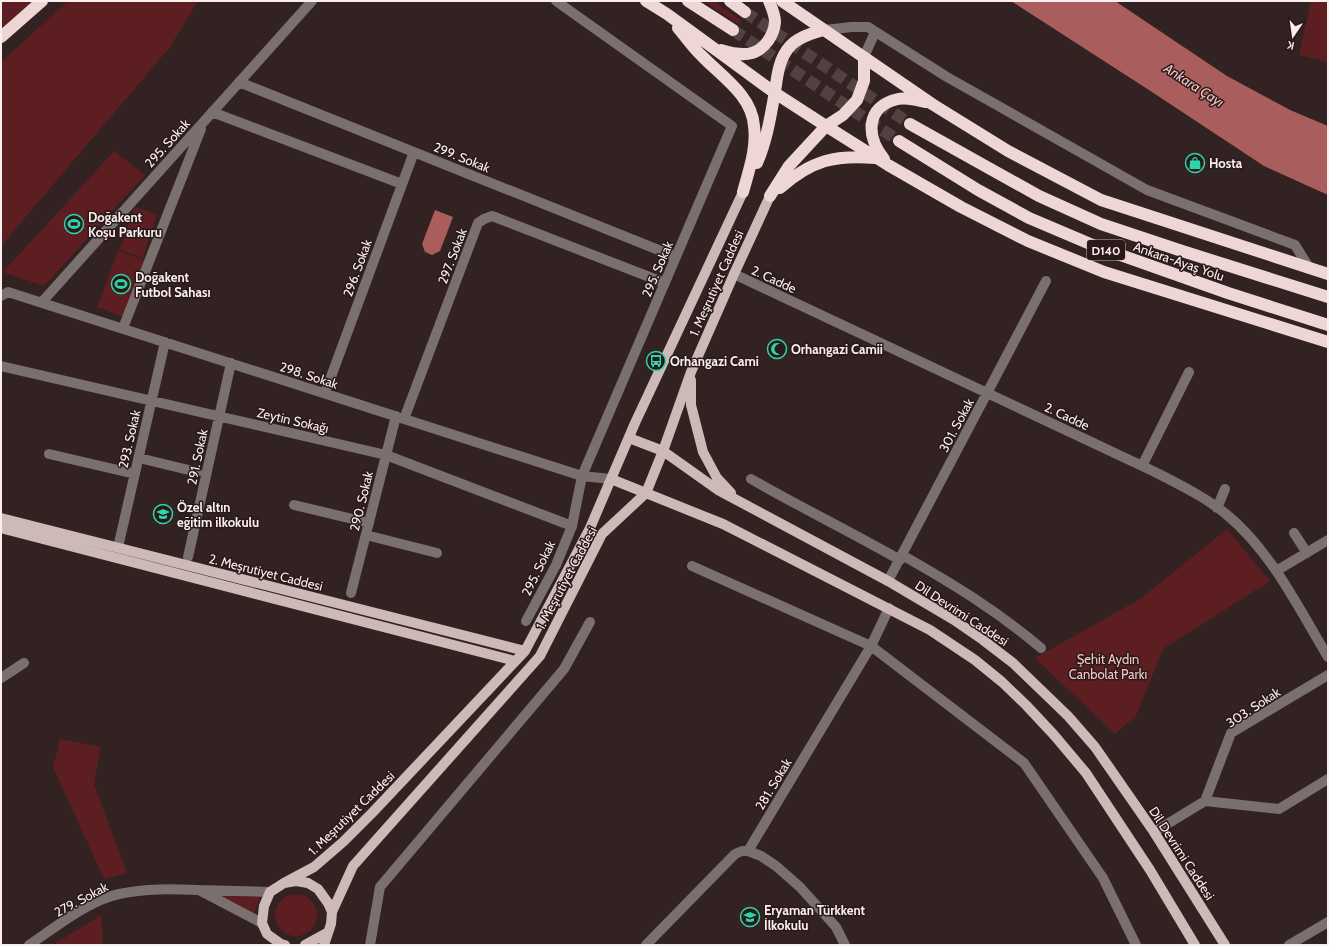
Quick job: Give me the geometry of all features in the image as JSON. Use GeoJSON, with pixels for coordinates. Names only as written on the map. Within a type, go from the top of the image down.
{"type":"FeatureCollection","features":[{"type":"Feature","properties":{"kind":"highway"},"geometry":{"type":"LineString","coordinates":[[1,37],[42,1]]}},
{"type":"Feature","properties":{"kind":"highway"},"geometry":{"type":"LineString","coordinates":[[646,1],[667,14],[775,93],[826,126],[877,158],[961,207],[1028,242],[1104,272],[1328,342]]}},
{"type":"Feature","properties":{"kind":"highway"},"geometry":{"type":"LineString","coordinates":[[688,1],[733,30]]}},
{"type":"Feature","properties":{"kind":"highway"},"geometry":{"type":"LineString","coordinates":[[730,1],[745,12]]}},
{"type":"Feature","properties":{"kind":"highway"},"geometry":{"type":"LineString","coordinates":[[712,47],[736,54],[751,54],[760,49],[770,38],[775,23],[774,14],[769,1]]}},
{"type":"Feature","properties":{"kind":"highway"},"geometry":{"type":"LineString","coordinates":[[782,1],[932,104],[1008,151],[1101,200],[1328,274]]}},
{"type":"Feature","properties":{"kind":"highway"},"geometry":{"type":"LineString","coordinates":[[667,14],[700,55],[743,97],[752,112],[754,126],[754,149],[743,192]]}},
{"type":"Feature","properties":{"kind":"highway"},"geometry":{"type":"LineString","coordinates":[[743,192],[761,152],[769,127],[778,71],[787,50],[802,37],[824,30]]}},
{"type":"Feature","properties":{"kind":"highway"},"geometry":{"type":"LineString","coordinates":[[770,196],[789,166],[826,126],[843,115],[857,100],[864,81],[864,57]]}},
{"type":"Feature","properties":{"kind":"highway"},"geometry":{"type":"LineString","coordinates":[[888,164],[878,152],[872,139],[871,125],[876,112],[885,103],[899,98],[914,99],[932,104]]}},
{"type":"Feature","properties":{"kind":"highway","name":"Ankara-Ayaş Yolu"},"geometry":{"type":"LineString","coordinates":[[910,124],[1038,196],[1101,224],[1328,297]]}},
{"type":"Feature","properties":{"kind":"highway","name":"Ankara-Ayaş Yolu"},"geometry":{"type":"LineString","coordinates":[[899,141],[990,197],[1029,218],[1089,243],[1228,293],[1328,325]]}},
{"type":"Feature","properties":{"kind":"highway"},"geometry":{"type":"LineString","coordinates":[[770,196],[791,178],[807,167],[827,159],[854,156],[877,158]]}},
{"type":"Feature","properties":{"kind":"main road","name":"1. Meşrutiyet Caddesi"},"geometry":{"type":"LineString","coordinates":[[270,892],[314,867],[343,842],[525,651],[590,528],[629,438],[743,192]]}},
{"type":"Feature","properties":{"kind":"main road","name":"1. Meşrutiyet Caddesi"},"geometry":{"type":"LineString","coordinates":[[327,933],[332,912],[353,866],[540,656],[602,534],[646,493],[663,452],[691,372],[770,196]]}},
{"type":"Feature","properties":{"kind":"main road"},"geometry":{"type":"LineString","coordinates":[[691,372],[691,406],[703,452],[718,478],[736,500]]}},
{"type":"Feature","properties":{"kind":"main road","name":"Dil Devrimi Caddesi"},"geometry":{"type":"LineString","coordinates":[[629,438],[663,452],[718,490],[888,581],[954,620],[1013,663],[1068,716],[1095,747],[1154,832],[1225,945]]}},
{"type":"Feature","properties":{"kind":"main road"},"geometry":{"type":"LineString","coordinates":[[611,479],[723,524],[890,608],[930,630],[975,660],[1021,700],[1054,735],[1086,773],[1150,870],[1195,945]]}},
{"type":"Feature","properties":{"kind":"main road","name":"2. Meşrutiyet Caddesi"},"geometry":{"type":"LineString","coordinates":[[1,518],[525,651]]}},
{"type":"Feature","properties":{"kind":"main road","name":"2. Meşrutiyet Caddesi"},"geometry":{"type":"LineString","coordinates":[[1,528],[515,661]]}},
{"type":"Feature","properties":{"kind":"main road"},"geometry":{"type":"LineString","coordinates":[[284,883],[296,881],[308,883],[318,889],[328,903],[332,912]]}},
{"type":"Feature","properties":{"kind":"main road"},"geometry":{"type":"LineString","coordinates":[[270,892],[264,906],[262,923],[273,945]]}},
{"type":"Feature","properties":{"kind":"main road"},"geometry":{"type":"LineString","coordinates":[[306,945],[327,933]]}},
{"type":"Feature","properties":{"kind":"main road"},"geometry":{"type":"LineString","coordinates":[[324,945],[327,933]]}},
{"type":"Feature","properties":{"kind":"main road"},"geometry":{"type":"LineString","coordinates":[[267,934],[281,944],[285,945]]}},
{"type":"Feature","properties":{"kind":"street","name":"295. Sokak"},"geometry":{"type":"LineString","coordinates":[[42,302],[312,1]]}},
{"type":"Feature","properties":{"kind":"street","name":"295. Sokak"},"geometry":{"type":"LineString","coordinates":[[526,621],[556,564],[572,526],[582,476],[732,126],[556,1]]}},
{"type":"Feature","properties":{"kind":"street"},"geometry":{"type":"LineString","coordinates":[[824,30],[852,26],[868,27],[947,77],[1147,190],[1295,245],[1310,268]]}},
{"type":"Feature","properties":{"kind":"street"},"geometry":{"type":"LineString","coordinates":[[864,57],[875,32]]}},
{"type":"Feature","properties":{"kind":"street","name":"299. Sokak"},"geometry":{"type":"LineString","coordinates":[[239,82],[676,257]]}},
{"type":"Feature","properties":{"kind":"street"},"geometry":{"type":"LineString","coordinates":[[212,112],[402,184]]}},
{"type":"Feature","properties":{"kind":"street"},"geometry":{"type":"LineString","coordinates":[[123,328],[204,122]]}},
{"type":"Feature","properties":{"kind":"street","name":"296. Sokak"},"geometry":{"type":"LineString","coordinates":[[325,393],[414,152]]}},
{"type":"Feature","properties":{"kind":"street","name":"297. Sokak"},"geometry":{"type":"LineString","coordinates":[[400,417],[478,224],[484,219],[492,216],[664,283]]}},
{"type":"Feature","properties":{"kind":"street","name":"2. Cadde"},"geometry":{"type":"LineString","coordinates":[[734,274],[1186,488],[1217,508],[1239,526],[1255,543],[1276,571],[1328,657]]}},
{"type":"Feature","properties":{"kind":"street","name":"301. Sokak"},"geometry":{"type":"LineString","coordinates":[[888,581],[987,393],[1033,315],[1046,281]]}},
{"type":"Feature","properties":{"kind":"street","name":"298. Sokak"},"geometry":{"type":"LineString","coordinates":[[1,296],[8,292],[42,302],[582,476],[611,479]]}},
{"type":"Feature","properties":{"kind":"street","name":"293. Sokak"},"geometry":{"type":"LineString","coordinates":[[119,543],[165,342]]}},
{"type":"Feature","properties":{"kind":"street","name":"291. Sokak"},"geometry":{"type":"LineString","coordinates":[[188,557],[231,363]]}},
{"type":"Feature","properties":{"kind":"street","name":"Zeytin Sokağı"},"geometry":{"type":"LineString","coordinates":[[1,366],[386,455],[572,526]]}},
{"type":"Feature","properties":{"kind":"street"},"geometry":{"type":"LineString","coordinates":[[1142,466],[1189,372]]}},
{"type":"Feature","properties":{"kind":"street","name":"290. Sokak"},"geometry":{"type":"LineString","coordinates":[[351,593],[386,455],[400,417]]}},
{"type":"Feature","properties":{"kind":"street"},"geometry":{"type":"LineString","coordinates":[[49,454],[135,474]]}},
{"type":"Feature","properties":{"kind":"street"},"geometry":{"type":"LineString","coordinates":[[138,458],[197,472]]}},
{"type":"Feature","properties":{"kind":"street"},"geometry":{"type":"LineString","coordinates":[[751,479],[817,516],[901,557],[978,599],[1019,629],[1041,648]]}},
{"type":"Feature","properties":{"kind":"street"},"geometry":{"type":"LineString","coordinates":[[1217,508],[1225,489]]}},
{"type":"Feature","properties":{"kind":"street"},"geometry":{"type":"LineString","coordinates":[[294,505],[369,523]]}},
{"type":"Feature","properties":{"kind":"street"},"geometry":{"type":"LineString","coordinates":[[1294,533],[1307,553]]}},
{"type":"Feature","properties":{"kind":"street"},"geometry":{"type":"LineString","coordinates":[[366,535],[437,553]]}},
{"type":"Feature","properties":{"kind":"street"},"geometry":{"type":"LineString","coordinates":[[1276,571],[1328,540]]}},
{"type":"Feature","properties":{"kind":"street"},"geometry":{"type":"LineString","coordinates":[[692,566],[871,646],[1024,762],[1103,878],[1136,945]]}},
{"type":"Feature","properties":{"kind":"street","name":"281. Sokak"},"geometry":{"type":"LineString","coordinates":[[748,851],[871,646],[890,608]]}},
{"type":"Feature","properties":{"kind":"street"},"geometry":{"type":"LineString","coordinates":[[370,945],[380,887],[564,669],[590,622]]}},
{"type":"Feature","properties":{"kind":"street"},"geometry":{"type":"LineString","coordinates":[[1,678],[24,663]]}},
{"type":"Feature","properties":{"kind":"street","name":"303. Sokak"},"geometry":{"type":"LineString","coordinates":[[1205,801],[1231,733],[1328,676]]}},
{"type":"Feature","properties":{"kind":"street"},"geometry":{"type":"LineString","coordinates":[[1154,832],[1205,801],[1279,809],[1328,779]]}},
{"type":"Feature","properties":{"kind":"street"},"geometry":{"type":"LineString","coordinates":[[646,945],[734,854],[742,851],[748,851],[761,856],[776,866],[800,886],[836,927],[845,945]]}},
{"type":"Feature","properties":{"kind":"street","name":"279. Sokak"},"geometry":{"type":"LineString","coordinates":[[29,945],[81,910],[101,900],[118,894],[165,888],[270,892]]}},
{"type":"Feature","properties":{"kind":"street","name":"279. Sokak"},"geometry":{"type":"LineString","coordinates":[[199,890],[262,923]]}},
{"type":"Feature","properties":{"kind":"street"},"geometry":{"type":"LineString","coordinates":[[1289,945],[1328,922]]}},
{"type":"Feature","properties":{"kind":"green space"},"geometry":{"type":"Polygon","coordinates":[[[1,1],[33,1],[1,29],[1,1]]]}},
{"type":"Feature","properties":{"kind":"green space"},"geometry":{"type":"Polygon","coordinates":[[[68,1],[198,1],[170,47],[1,246],[1,62],[68,1]]]}},
{"type":"Feature","properties":{"kind":"green space"},"geometry":{"type":"Polygon","coordinates":[[[704,1],[713,1],[742,21],[739,25],[704,1]]]}},
{"type":"Feature","properties":{"kind":"green space"},"geometry":{"type":"Polygon","coordinates":[[[1311,1],[1328,1],[1328,62],[1299,55],[1311,1]]]}},
{"type":"Feature","properties":{"kind":"green space","name":"Doğakent Koşu Parkuru"},"geometry":{"type":"Polygon","coordinates":[[[114,151],[145,175],[44,286],[3,272],[114,151]]]}},
{"type":"Feature","properties":{"kind":"green space"},"geometry":{"type":"Polygon","coordinates":[[[134,207],[157,214],[143,258],[120,250],[134,207]]]}},
{"type":"Feature","properties":{"kind":"green space","name":"Doğakent Futbol Sahası"},"geometry":{"type":"Polygon","coordinates":[[[118,251],[144,260],[124,317],[97,307],[118,251]]]}},
{"type":"Feature","properties":{"kind":"green space","name":"Şehit Aydın Canbolat Parkı"},"geometry":{"type":"Polygon","coordinates":[[[1227,529],[1270,581],[1163,649],[1136,716],[1115,734],[1035,658],[1140,599],[1227,529]]]}},
{"type":"Feature","properties":{"kind":"green space"},"geometry":{"type":"Polygon","coordinates":[[[60,739],[101,747],[94,784],[127,873],[104,879],[53,767],[60,739]]]}},
{"type":"Feature","properties":{"kind":"green space"},"geometry":{"type":"Polygon","coordinates":[[[292,894],[300,894],[308,897],[314,903],[317,915],[314,927],[308,933],[300,936],[292,936],[284,933],[278,927],[275,919],[275,911],[278,903],[284,897],[292,894]]]}},
{"type":"Feature","properties":{"kind":"green space"},"geometry":{"type":"Polygon","coordinates":[[[218,895],[260,897],[254,914],[218,895]]]}},
{"type":"Feature","properties":{"kind":"green space"},"geometry":{"type":"Polygon","coordinates":[[[101,915],[103,936],[102,945],[56,945],[56,943],[101,915]]]}},
{"type":"Feature","properties":{"kind":"water","name":"Ankara Çayı"},"geometry":{"type":"Polygon","coordinates":[[[1011,1],[1115,1],[1227,76],[1290,110],[1328,126],[1328,195],[1264,166],[1011,1]]]}},
{"type":"Feature","properties":{"kind":"water"},"geometry":{"type":"Polygon","coordinates":[[[435,210],[453,217],[440,251],[432,255],[425,252],[422,244],[435,210]]]}},
{"type":"Feature","properties":{"kind":"tunnel"},"geometry":{"type":"LineString","coordinates":[[745,12],[910,124]]}},
{"type":"Feature","properties":{"kind":"tunnel"},"geometry":{"type":"LineString","coordinates":[[733,30],[899,141]]}},
{"type":"Feature","properties":{"kind":"place","name":"Hosta"},"geometry":{"type":"Point","coordinates":[1195,163]}},
{"type":"Feature","properties":{"kind":"place","name":"Doğakent Koşu Parkuru"},"geometry":{"type":"Point","coordinates":[74,224]}},
{"type":"Feature","properties":{"kind":"place","name":"Doğakent Futbol Sahası"},"geometry":{"type":"Point","coordinates":[121,284]}},
{"type":"Feature","properties":{"kind":"place","name":"Orhangazi Camii"},"geometry":{"type":"Point","coordinates":[777,349]}},
{"type":"Feature","properties":{"kind":"place","name":"Orhangazi Cami"},"geometry":{"type":"Point","coordinates":[656,361]}},
{"type":"Feature","properties":{"kind":"place","name":"Özel altın eğitim ilkokulu"},"geometry":{"type":"Point","coordinates":[163,514]}},
{"type":"Feature","properties":{"kind":"place","name":"Eryaman Türkkent İlkokulu"},"geometry":{"type":"Point","coordinates":[750,917]}}]}
